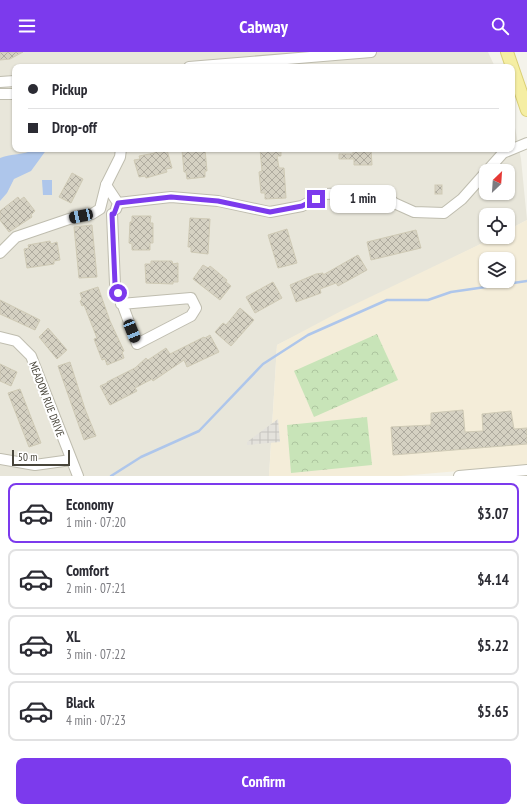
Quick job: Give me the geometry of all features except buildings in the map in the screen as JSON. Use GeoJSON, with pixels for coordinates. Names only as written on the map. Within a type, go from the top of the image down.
{"type":"FeatureCollection","features":[{"type":"Feature","properties":{"kind":"main road"},"geometry":{"type":"LineString","coordinates":[[507,52],[511,64]]}},
{"type":"Feature","properties":{"kind":"main road"},"geometry":{"type":"LineString","coordinates":[[515,75],[527,110]]}},
{"type":"Feature","properties":{"kind":"street"},"geometry":{"type":"LineString","coordinates":[[225,64],[371,52]]}},
{"type":"Feature","properties":{"kind":"street"},"geometry":{"type":"LineString","coordinates":[[0,82],[12,81]]}},
{"type":"Feature","properties":{"kind":"street"},"geometry":{"type":"LineString","coordinates":[[0,94],[12,94]]}},
{"type":"Feature","properties":{"kind":"street"},"geometry":{"type":"LineString","coordinates":[[515,148],[527,143]]}},
{"type":"Feature","properties":{"kind":"street"},"geometry":{"type":"LineString","coordinates":[[92,214],[100,209],[106,185],[120,157],[121,152]]}},
{"type":"Feature","properties":{"kind":"street"},"geometry":{"type":"LineString","coordinates":[[494,164],[506,152]]}},
{"type":"Feature","properties":{"kind":"street"},"geometry":{"type":"LineString","coordinates":[[118,203],[171,197],[218,201],[270,212],[302,206],[324,194],[382,192],[394,203],[414,212],[444,213],[462,199],[479,181]]}},
{"type":"Feature","properties":{"kind":"street"},"geometry":{"type":"LineString","coordinates":[[106,185],[118,203]]}},
{"type":"Feature","properties":{"kind":"street"},"geometry":{"type":"LineString","coordinates":[[118,203],[114,214],[112,214],[115,284],[121,304],[137,344],[191,316],[196,308],[191,298],[121,304]]}},
{"type":"Feature","properties":{"kind":"street"},"geometry":{"type":"LineString","coordinates":[[0,253],[16,237],[69,219],[92,214],[112,214]]}},
{"type":"Feature","properties":{"kind":"street","name":"MEADOW RUE DRIVE"},"geometry":{"type":"LineString","coordinates":[[0,337],[16,342],[31,356],[78,476]]}},
{"type":"Feature","properties":{"kind":"street"},"geometry":{"type":"LineString","coordinates":[[0,459],[35,465],[71,460]]}},
{"type":"Feature","properties":{"kind":"street"},"geometry":{"type":"LineString","coordinates":[[459,476],[527,470]]}},
{"type":"Feature","properties":{"kind":"shaded area"},"geometry":{"type":"Polygon","coordinates":[[[0,52],[488,52],[494,64],[12,64],[12,152],[515,152],[515,128],[521,159],[527,220],[515,226],[515,208],[479,208],[479,244],[481,244],[277,345],[269,476],[0,476],[0,52]]]}},
{"type":"Feature","properties":{"kind":"shaded area"},"geometry":{"type":"Polygon","coordinates":[[[527,220],[527,465],[401,476],[269,476],[277,345],[343,310],[480,244],[515,244],[515,226],[527,220]]]}},
{"type":"Feature","properties":{"kind":"shaded area"},"geometry":{"type":"Polygon","coordinates":[[[278,419],[280,442],[247,445],[247,442],[278,419]]]}},
{"type":"Feature","properties":{"kind":"green space"},"geometry":{"type":"Polygon","coordinates":[[[377,334],[398,380],[314,417],[294,371],[377,334]]]}},
{"type":"Feature","properties":{"kind":"green space"},"geometry":{"type":"Polygon","coordinates":[[[367,417],[372,465],[291,473],[287,425],[367,417]]]}},
{"type":"Feature","properties":{"kind":"water"},"geometry":{"type":"Polygon","coordinates":[[[45,152],[31,171],[14,179],[7,193],[0,201],[0,158],[9,155],[45,152]]]}},
{"type":"Feature","properties":{"kind":"water"},"geometry":{"type":"Polygon","coordinates":[[[42,180],[52,180],[52,195],[43,195],[42,180]]]}},
{"type":"Feature","properties":{"kind":"waterway"},"geometry":{"type":"LineString","coordinates":[[111,476],[141,457],[199,431],[263,364],[308,335],[387,300],[428,300],[451,292],[527,281]]}},
{"type":"Feature","properties":{"kind":"route"},"geometry":{"type":"LineString","coordinates":[[118,293],[115,284],[112,214],[114,214],[118,203],[171,197],[218,201],[270,212],[302,206],[316,199]]}}]}
